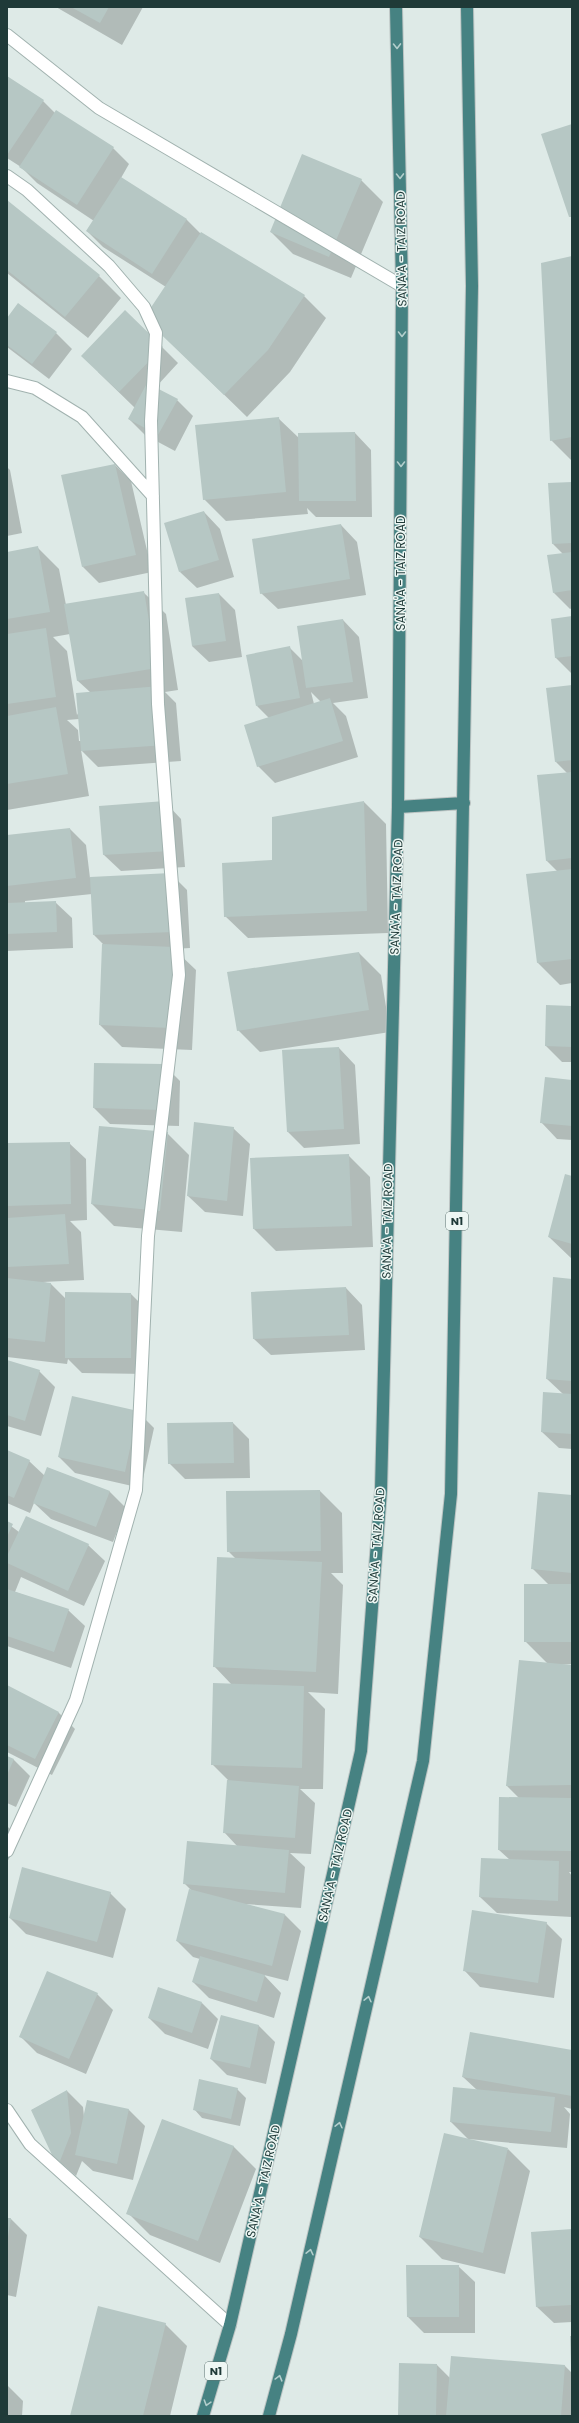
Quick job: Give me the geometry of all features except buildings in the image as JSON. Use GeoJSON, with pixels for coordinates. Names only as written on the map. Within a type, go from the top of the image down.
{"type":"FeatureCollection","features":[{"type":"Feature","properties":{"kind":"highway","name":"SANA'A - TAIZ ROAD"},"geometry":{"type":"LineString","coordinates":[[203,2416],[230,2325],[361,1751],[381,1490],[398,807],[402,286],[396,7]]}},
{"type":"Feature","properties":{"kind":"highway","name":"N1"},"geometry":{"type":"LineString","coordinates":[[269,2416],[291,2334],[423,1761],[451,1494],[472,286],[467,7]]}},
{"type":"Feature","properties":{"kind":"highway"},"geometry":{"type":"LineString","coordinates":[[398,807],[464,803]]}},
{"type":"Feature","properties":{"kind":"street"},"geometry":{"type":"LineString","coordinates":[[7,35],[99,108],[402,286]]}},
{"type":"Feature","properties":{"kind":"street"},"geometry":{"type":"LineString","coordinates":[[7,176],[26,190],[109,266],[144,307],[156,333],[151,421],[158,704],[179,975],[148,1236],[136,1490],[76,1700],[7,1851]]}},
{"type":"Feature","properties":{"kind":"street"},"geometry":{"type":"LineString","coordinates":[[7,381],[35,388],[82,417],[153,496]]}},
{"type":"Feature","properties":{"kind":"street"},"geometry":{"type":"LineString","coordinates":[[7,2110],[30,2144],[230,2325]]}}]}
